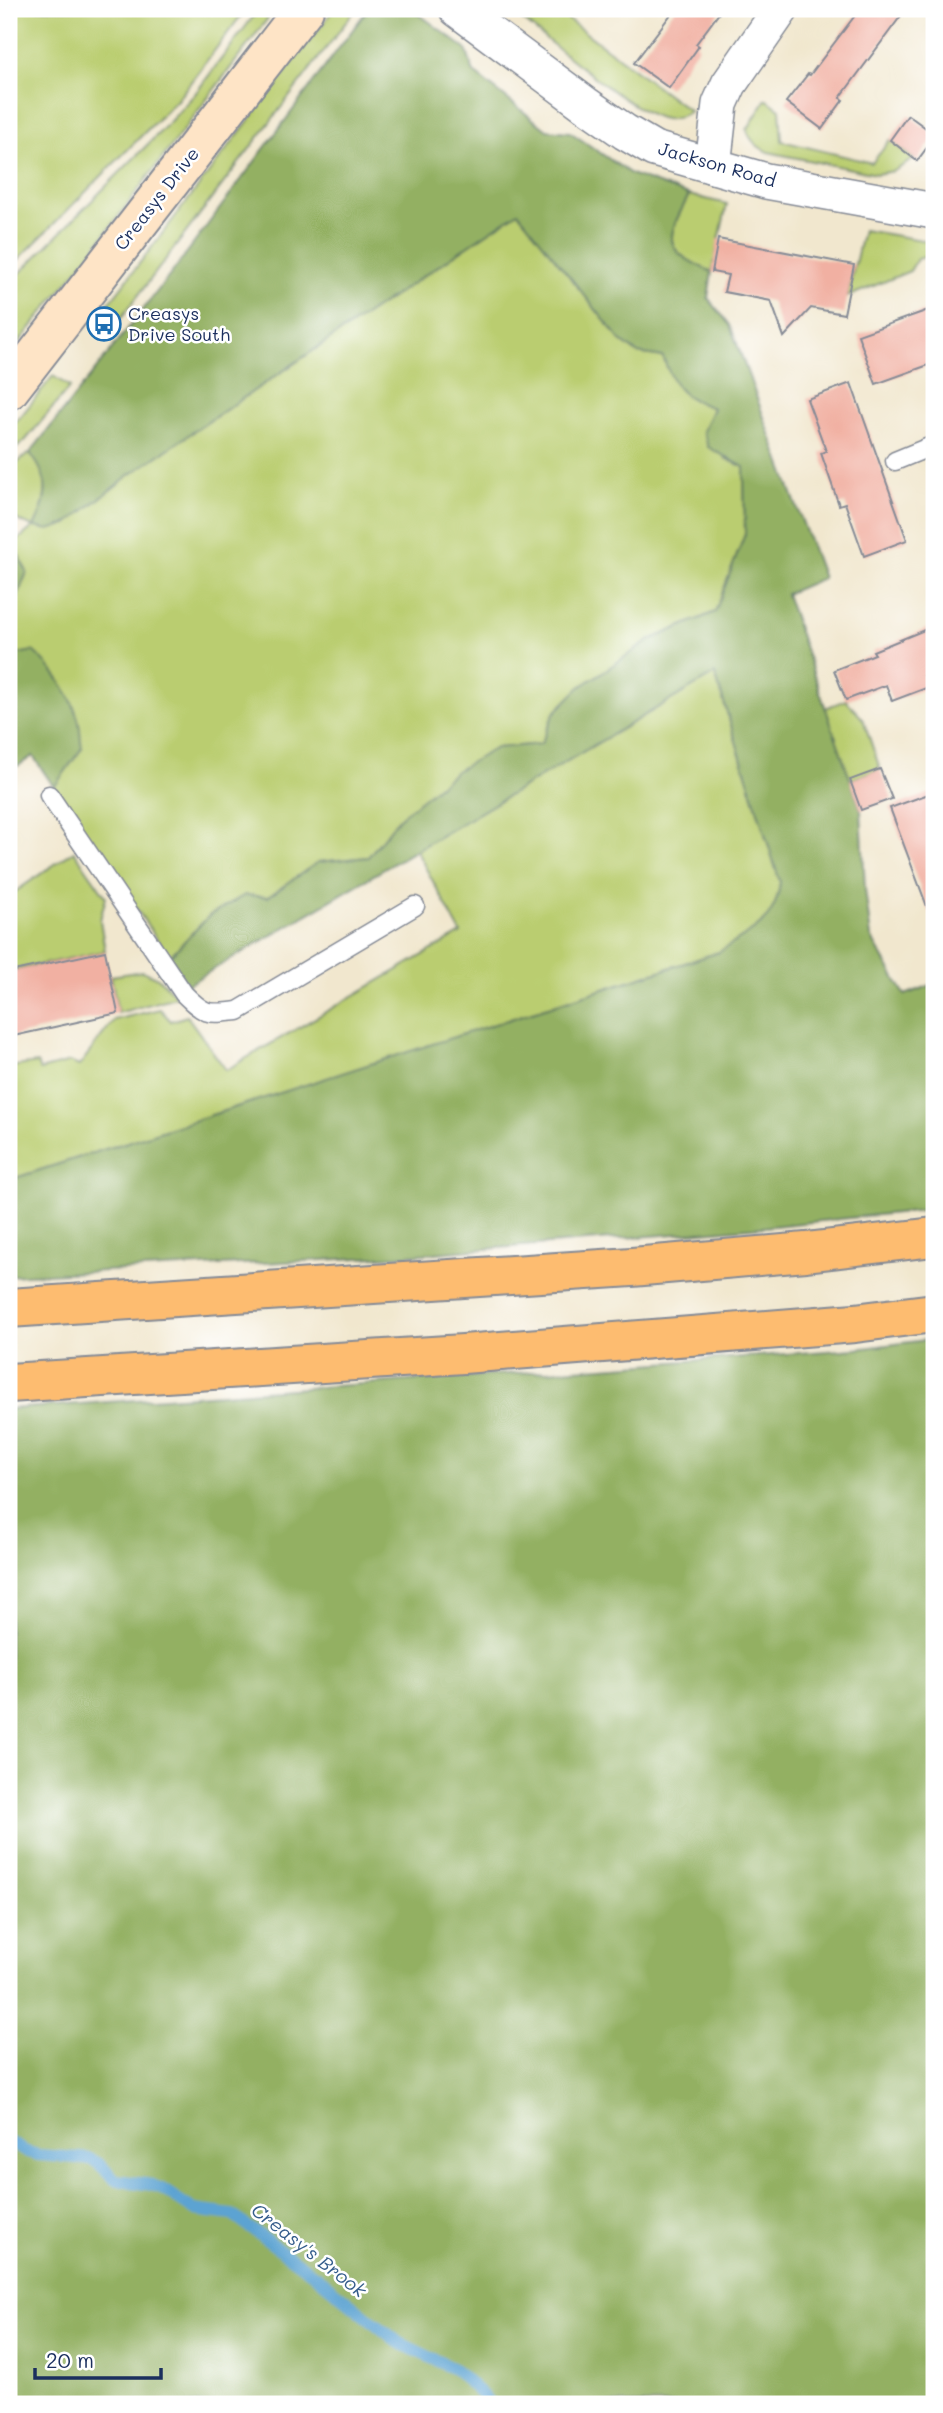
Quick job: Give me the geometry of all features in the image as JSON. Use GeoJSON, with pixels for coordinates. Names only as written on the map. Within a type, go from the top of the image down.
{"type":"FeatureCollection","features":[{"type":"Feature","properties":{"kind":"highway"},"geometry":{"type":"LineString","coordinates":[[9,1308],[632,1267],[806,1252],[934,1237]]}},
{"type":"Feature","properties":{"kind":"highway"},"geometry":{"type":"LineString","coordinates":[[9,1383],[463,1354],[855,1323],[934,1313]]}},
{"type":"Feature","properties":{"kind":"street","name":"Creasys Drive"},"geometry":{"type":"LineString","coordinates":[[9,390],[304,9]]}},
{"type":"Feature","properties":{"kind":"street"},"geometry":{"type":"LineString","coordinates":[[713,166],[720,104],[736,74],[780,9]]}},
{"type":"Feature","properties":{"kind":"street","name":"Jackson Road"},"geometry":{"type":"LineString","coordinates":[[462,10],[625,132],[653,149],[766,181],[934,211]]}},
{"type":"Feature","properties":{"kind":"lane"},"geometry":{"type":"LineString","coordinates":[[895,461],[934,445]]}},
{"type":"Feature","properties":{"kind":"lane"},"geometry":{"type":"LineString","coordinates":[[49,795],[184,994],[200,1011],[238,1011],[415,906]]}},
{"type":"Feature","properties":{"kind":"green space"},"geometry":{"type":"Polygon","coordinates":[[[9,9],[246,9],[177,100],[9,269],[9,9]]]}},
{"type":"Feature","properties":{"kind":"green space"},"geometry":{"type":"Polygon","coordinates":[[[259,9],[275,9],[86,259],[9,355],[9,284],[194,95],[259,9]]]}},
{"type":"Feature","properties":{"kind":"green space"},"geometry":{"type":"Polygon","coordinates":[[[334,9],[356,9],[118,322],[103,311],[334,9]]]}},
{"type":"Feature","properties":{"kind":"green space"},"geometry":{"type":"Polygon","coordinates":[[[368,9],[412,9],[466,49],[474,73],[547,130],[570,132],[631,174],[689,195],[675,223],[672,242],[684,257],[712,272],[708,298],[730,325],[823,578],[786,594],[861,810],[865,889],[871,937],[905,995],[934,984],[934,1209],[764,1227],[398,1256],[9,1276],[9,1180],[719,952],[760,925],[778,896],[780,882],[715,674],[187,985],[169,957],[210,915],[245,895],[268,897],[318,862],[368,857],[399,818],[456,771],[496,748],[541,744],[554,713],[580,687],[652,639],[715,612],[745,534],[744,467],[708,447],[703,431],[713,408],[693,400],[680,390],[663,357],[637,353],[621,341],[518,212],[128,476],[67,524],[49,530],[34,527],[43,507],[46,489],[42,472],[30,453],[174,270],[368,9]]]}},
{"type":"Feature","properties":{"kind":"green space"},"geometry":{"type":"Polygon","coordinates":[[[509,9],[554,9],[690,111],[669,119],[650,114],[609,89],[509,9]]]}},
{"type":"Feature","properties":{"kind":"green space"},"geometry":{"type":"Polygon","coordinates":[[[766,99],[780,109],[782,141],[872,163],[890,140],[914,159],[894,171],[876,174],[768,152],[754,143],[747,130],[766,99]]]}},
{"type":"Feature","properties":{"kind":"green space"},"geometry":{"type":"Polygon","coordinates":[[[689,195],[727,204],[712,272],[684,257],[672,242],[675,223],[689,195]]]}},
{"type":"Feature","properties":{"kind":"green space"},"geometry":{"type":"Polygon","coordinates":[[[518,212],[621,341],[637,353],[663,357],[671,377],[681,390],[694,400],[714,408],[703,431],[726,459],[744,467],[745,534],[715,612],[652,639],[554,713],[541,744],[496,748],[399,818],[368,857],[318,862],[268,897],[245,895],[210,915],[169,957],[54,787],[82,748],[10,666],[9,673],[9,609],[27,572],[13,544],[33,527],[17,520],[9,507],[9,469],[30,453],[40,467],[45,481],[41,512],[67,524],[128,476],[518,212]]]}},
{"type":"Feature","properties":{"kind":"green space"},"geometry":{"type":"Polygon","coordinates":[[[863,230],[934,242],[934,255],[917,259],[910,271],[847,297],[863,230]]]}},
{"type":"Feature","properties":{"kind":"green space"},"geometry":{"type":"Polygon","coordinates":[[[53,376],[70,387],[25,441],[9,454],[9,428],[53,376]]]}},
{"type":"Feature","properties":{"kind":"green space"},"geometry":{"type":"Polygon","coordinates":[[[13,544],[27,572],[9,609],[9,547],[13,544]]]}},
{"type":"Feature","properties":{"kind":"green space"},"geometry":{"type":"Polygon","coordinates":[[[33,651],[65,688],[79,723],[82,748],[54,787],[33,756],[18,766],[9,764],[10,666],[17,654],[33,651]]]}},
{"type":"Feature","properties":{"kind":"green space"},"geometry":{"type":"Polygon","coordinates":[[[715,674],[780,882],[773,908],[751,932],[719,952],[9,1180],[9,1067],[37,1063],[40,1070],[70,1062],[79,1066],[114,1020],[160,1009],[171,1021],[187,1016],[226,1070],[461,933],[416,850],[715,674]]]}},
{"type":"Feature","properties":{"kind":"green space"},"geometry":{"type":"Polygon","coordinates":[[[846,700],[863,719],[880,769],[850,780],[825,708],[846,700]]]}},
{"type":"Feature","properties":{"kind":"green space"},"geometry":{"type":"Polygon","coordinates":[[[74,851],[106,897],[100,920],[105,951],[15,970],[9,955],[9,896],[74,851]]]}},
{"type":"Feature","properties":{"kind":"green space"},"geometry":{"type":"Polygon","coordinates":[[[142,971],[162,981],[176,997],[118,1013],[111,976],[142,971]]]}},
{"type":"Feature","properties":{"kind":"green space"},"geometry":{"type":"Polygon","coordinates":[[[934,1339],[934,2404],[9,2404],[9,1409],[856,1349],[934,1339]]]}},
{"type":"Feature","properties":{"kind":"building"},"geometry":{"type":"Polygon","coordinates":[[[675,9],[722,9],[669,88],[634,63],[675,9]]]}},
{"type":"Feature","properties":{"kind":"building"},"geometry":{"type":"Polygon","coordinates":[[[860,9],[906,9],[840,98],[843,100],[822,129],[786,102],[860,9]]]}},
{"type":"Feature","properties":{"kind":"building"},"geometry":{"type":"Polygon","coordinates":[[[908,115],[934,134],[934,138],[917,161],[890,140],[908,115]]]}},
{"type":"Feature","properties":{"kind":"building"},"geometry":{"type":"Polygon","coordinates":[[[718,239],[854,265],[844,314],[811,308],[784,337],[771,301],[724,292],[728,275],[712,272],[718,239]]]}},
{"type":"Feature","properties":{"kind":"building"},"geometry":{"type":"Polygon","coordinates":[[[934,308],[934,363],[876,384],[858,335],[934,308]]]}},
{"type":"Feature","properties":{"kind":"building"},"geometry":{"type":"Polygon","coordinates":[[[851,383],[907,540],[864,556],[845,503],[839,505],[821,453],[826,451],[807,399],[851,383]]]}},
{"type":"Feature","properties":{"kind":"building"},"geometry":{"type":"Polygon","coordinates":[[[934,626],[934,669],[924,674],[929,687],[892,701],[886,685],[846,700],[834,670],[934,626]]]}},
{"type":"Feature","properties":{"kind":"building"},"geometry":{"type":"Polygon","coordinates":[[[880,769],[892,799],[861,810],[850,780],[880,769]]]}},
{"type":"Feature","properties":{"kind":"building"},"geometry":{"type":"Polygon","coordinates":[[[934,792],[934,916],[931,917],[890,808],[934,792]]]}},
{"type":"Feature","properties":{"kind":"building"},"geometry":{"type":"Polygon","coordinates":[[[105,951],[118,1013],[9,1037],[9,972],[105,951]]]}},
{"type":"Feature","properties":{"kind":"waterway","name":"Creasy's Brook"},"geometry":{"type":"LineString","coordinates":[[9,2142],[38,2155],[90,2159],[116,2180],[152,2185],[194,2210],[232,2215],[315,2275],[398,2342],[456,2370],[491,2404]]}},
{"type":"Feature","properties":{"kind":"place","name":"Creasys Drive South"},"geometry":{"type":"Point","coordinates":[104,324]}}]}
